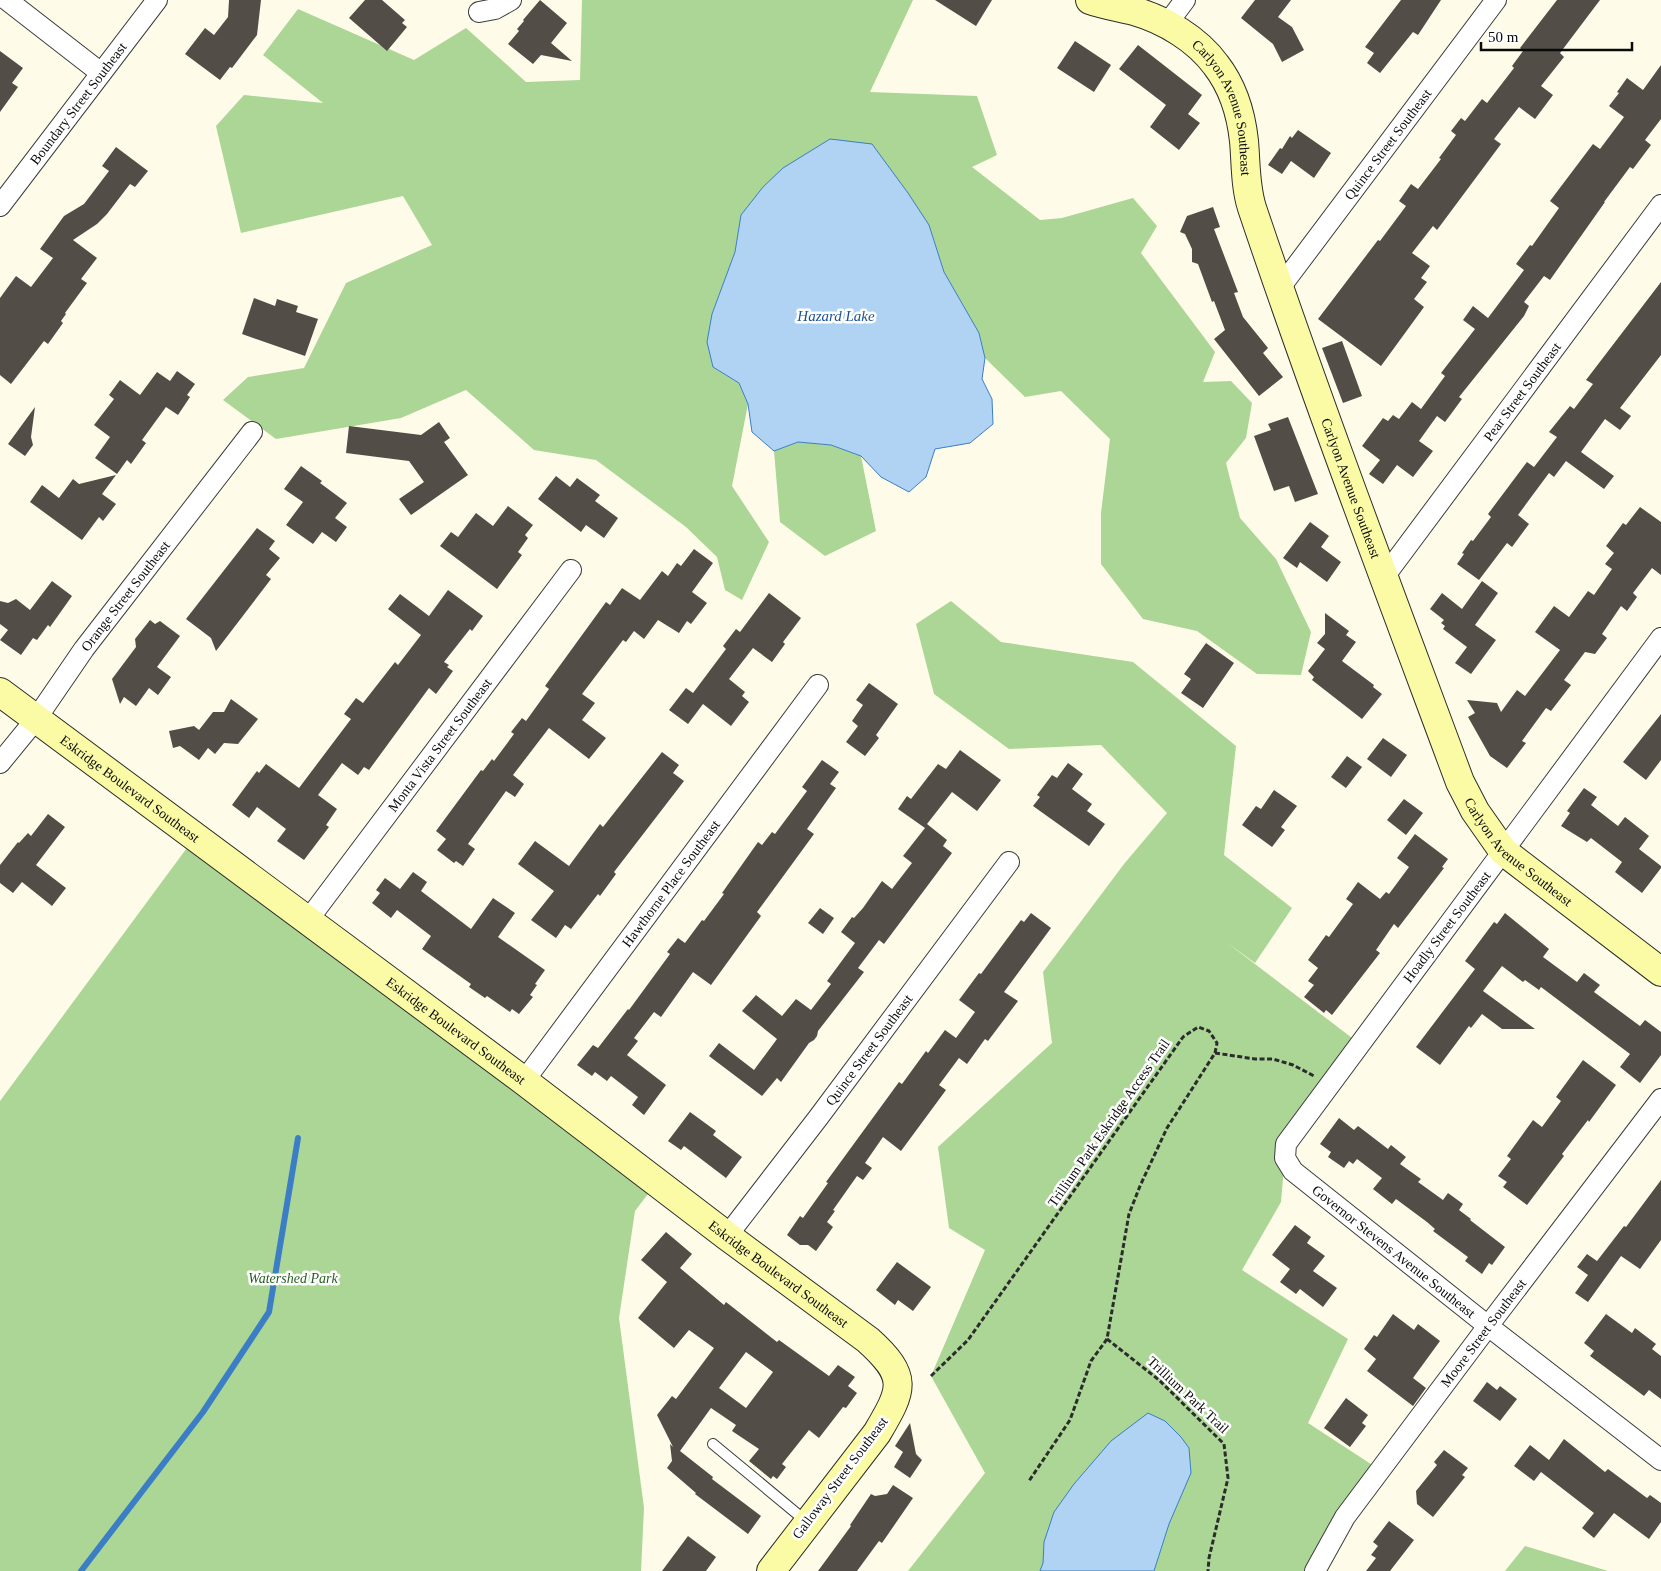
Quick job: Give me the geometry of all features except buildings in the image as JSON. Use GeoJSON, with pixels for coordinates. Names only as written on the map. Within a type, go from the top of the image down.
{"type":"FeatureCollection","features":[{"type":"Feature","properties":{"kind":"street"},"geometry":{"type":"LineString","coordinates":[[7,0],[102,73]]}},
{"type":"Feature","properties":{"kind":"street","name":"Boundary Street Southeast"},"geometry":{"type":"LineString","coordinates":[[0,206],[157,0]]}},
{"type":"Feature","properties":{"kind":"street"},"geometry":{"type":"LineString","coordinates":[[479,12],[495,9],[512,0]]}},
{"type":"Feature","properties":{"kind":"street","name":"Carlyon Avenue Southeast"},"geometry":{"type":"LineString","coordinates":[[1090,0],[1102,5],[1134,12],[1167,24],[1197,44],[1215,63],[1231,86],[1239,112],[1244,139],[1245,171],[1251,204],[1384,577],[1460,782],[1475,811],[1503,851],[1661,972]]}},
{"type":"Feature","properties":{"kind":"street"},"geometry":{"type":"LineString","coordinates":[[1167,24],[1186,0]]}},
{"type":"Feature","properties":{"kind":"street","name":"Quince Street Southeast"},"geometry":{"type":"LineString","coordinates":[[1280,289],[1496,0]]}},
{"type":"Feature","properties":{"kind":"street","name":"Pear Street Southeast"},"geometry":{"type":"LineString","coordinates":[[1384,577],[1661,205]]}},
{"type":"Feature","properties":{"kind":"street","name":"Orange Street Southeast"},"geometry":{"type":"LineString","coordinates":[[0,763],[36,719],[84,649],[252,432]]}},
{"type":"Feature","properties":{"kind":"street","name":"Monta Vista Street Southeast"},"geometry":{"type":"LineString","coordinates":[[308,920],[571,570]]}},
{"type":"Feature","properties":{"kind":"street","name":"Hoadly Street Southeast"},"geometry":{"type":"LineString","coordinates":[[1293,1171],[1285,1158],[1286,1144],[1661,638]]}},
{"type":"Feature","properties":{"kind":"street","name":"Hawthorne Place Southeast"},"geometry":{"type":"LineString","coordinates":[[524,1081],[818,685]]}},
{"type":"Feature","properties":{"kind":"street","name":"Eskridge Boulevard Southeast"},"geometry":{"type":"LineString","coordinates":[[0,692],[524,1081],[727,1236],[868,1340],[893,1365],[898,1380]]}},
{"type":"Feature","properties":{"kind":"street","name":"Quince Street Southeast"},"geometry":{"type":"LineString","coordinates":[[727,1236],[818,1118],[1009,862]]}},
{"type":"Feature","properties":{"kind":"street","name":"Moore Street Southeast"},"geometry":{"type":"LineString","coordinates":[[1315,1571],[1345,1517],[1661,1100]]}},
{"type":"Feature","properties":{"kind":"street","name":"Governor Stevens Avenue Southeast"},"geometry":{"type":"LineString","coordinates":[[1293,1171],[1661,1460]]}},
{"type":"Feature","properties":{"kind":"street","name":"Galloway Street Southeast"},"geometry":{"type":"LineString","coordinates":[[771,1571],[877,1433],[898,1393],[898,1380]]}},
{"type":"Feature","properties":{"kind":"lane"},"geometry":{"type":"LineString","coordinates":[[713,1444],[808,1523]]}},
{"type":"Feature","properties":{"kind":"path","name":"Trillium Park Eskridge Access Trail"},"geometry":{"type":"LineString","coordinates":[[932,1376],[968,1340],[1183,1037],[1198,1027],[1209,1031],[1217,1042],[1215,1053]]}},
{"type":"Feature","properties":{"kind":"path"},"geometry":{"type":"LineString","coordinates":[[1029,1481],[1070,1420],[1092,1361],[1106,1338],[1128,1214],[1168,1128],[1215,1053],[1255,1059],[1273,1059],[1293,1065],[1312,1074]]}},
{"type":"Feature","properties":{"kind":"path","name":"Trillium Park Trail"},"geometry":{"type":"LineString","coordinates":[[1106,1338],[1159,1380],[1224,1444],[1228,1478],[1209,1558],[1208,1571]]}},
{"type":"Feature","properties":{"kind":"green space"},"geometry":{"type":"Polygon","coordinates":[[[582,0],[913,0],[870,92],[977,96],[997,155],[972,167],[1040,220],[1062,218],[1133,198],[1157,226],[1141,253],[1215,352],[1203,382],[1231,381],[1252,403],[1246,438],[1226,463],[1240,518],[1276,559],[1311,632],[1301,675],[1257,674],[1197,631],[1143,619],[1101,564],[1101,513],[1110,439],[1061,391],[1025,397],[985,358],[979,333],[944,272],[929,225],[803,157],[783,168],[741,215],[735,252],[712,314],[713,367],[739,383],[748,404],[732,486],[769,542],[742,600],[725,590],[717,557],[686,527],[596,460],[534,450],[466,390],[401,418],[276,439],[223,400],[248,377],[304,368],[346,283],[432,245],[403,196],[241,233],[216,126],[244,95],[323,103],[263,55],[298,9],[414,60],[466,28],[526,82],[580,80],[582,0]]]}},
{"type":"Feature","properties":{"kind":"green space"},"geometry":{"type":"Polygon","coordinates":[[[798,442],[831,445],[861,456],[876,531],[825,556],[780,522],[774,451],[798,442]]]}},
{"type":"Feature","properties":{"kind":"green space"},"geometry":{"type":"Polygon","coordinates":[[[951,601],[1001,642],[1133,662],[1236,746],[1224,855],[1292,908],[1255,963],[1226,942],[1360,1044],[1286,1144],[1281,1202],[1242,1270],[1348,1339],[1308,1423],[1380,1470],[1315,1571],[908,1571],[985,1473],[931,1376],[985,1250],[949,1228],[938,1147],[1052,1043],[1043,972],[1124,864],[1167,813],[1101,745],[1009,749],[934,694],[916,624],[951,601]]]}},
{"type":"Feature","properties":{"kind":"green space","name":"Watershed Park"},"geometry":{"type":"Polygon","coordinates":[[[195,837],[657,1182],[635,1211],[619,1318],[644,1508],[641,1571],[0,1571],[0,1101],[195,837]]]}},
{"type":"Feature","properties":{"kind":"green space"},"geometry":{"type":"Polygon","coordinates":[[[1525,1546],[1608,1571],[1505,1571],[1525,1546]]]}},
{"type":"Feature","properties":{"kind":"water","name":"Hazard Lake"},"geometry":{"type":"Polygon","coordinates":[[[830,139],[872,144],[908,193],[929,225],[944,272],[979,333],[985,358],[982,379],[992,399],[993,424],[970,443],[935,449],[926,477],[909,492],[881,477],[861,456],[831,445],[798,442],[774,451],[752,432],[748,404],[739,383],[713,367],[707,342],[712,314],[735,252],[741,215],[763,187],[783,168],[830,139]]]}},
{"type":"Feature","properties":{"kind":"water"},"geometry":{"type":"Polygon","coordinates":[[[1148,1413],[1165,1421],[1189,1448],[1191,1473],[1169,1524],[1154,1571],[1040,1571],[1043,1563],[1044,1542],[1054,1512],[1074,1484],[1111,1441],[1148,1413]]]}},
{"type":"Feature","properties":{"kind":"waterway"},"geometry":{"type":"LineString","coordinates":[[81,1571],[203,1412],[269,1312],[298,1138]]}}]}
